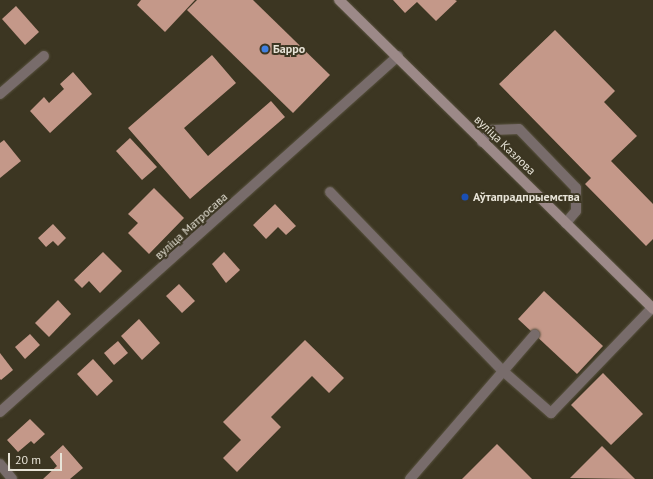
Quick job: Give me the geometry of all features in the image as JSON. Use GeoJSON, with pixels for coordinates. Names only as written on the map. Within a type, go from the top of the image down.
{"type":"FeatureCollection","features":[{"type":"Feature","properties":{"kind":"main road","name":"вуліца Казлова"},"geometry":{"type":"LineString","coordinates":[[338,0],[398,56],[482,142],[652,309]]}},
{"type":"Feature","properties":{"kind":"street"},"geometry":{"type":"LineString","coordinates":[[0,94],[44,56]]}},
{"type":"Feature","properties":{"kind":"street","name":"вуліца Матросава"},"geometry":{"type":"LineString","coordinates":[[0,412],[398,56]]}},
{"type":"Feature","properties":{"kind":"street"},"geometry":{"type":"LineString","coordinates":[[482,142],[492,130],[519,129],[576,188],[576,212],[566,223]]}},
{"type":"Feature","properties":{"kind":"street"},"geometry":{"type":"LineString","coordinates":[[330,192],[503,371],[551,413],[652,309]]}},
{"type":"Feature","properties":{"kind":"street"},"geometry":{"type":"LineString","coordinates":[[410,479],[535,334]]}},
{"type":"Feature","properties":{"kind":"street"},"geometry":{"type":"LineString","coordinates":[[0,464],[12,479]]}},
{"type":"Feature","properties":{"kind":"building"},"geometry":{"type":"Polygon","coordinates":[[[141,0],[195,0],[165,32],[137,5],[141,0]]]}},
{"type":"Feature","properties":{"kind":"building","name":"Барро"},"geometry":{"type":"Polygon","coordinates":[[[197,0],[253,0],[330,75],[293,113],[187,10],[197,0]]]}},
{"type":"Feature","properties":{"kind":"building"},"geometry":{"type":"Polygon","coordinates":[[[393,0],[457,1],[436,21],[417,2],[405,13],[393,0]]]}},
{"type":"Feature","properties":{"kind":"building"},"geometry":{"type":"Polygon","coordinates":[[[16,6],[39,32],[25,45],[2,19],[16,6]]]}},
{"type":"Feature","properties":{"kind":"building"},"geometry":{"type":"Polygon","coordinates":[[[555,30],[615,91],[604,102],[637,136],[611,161],[653,204],[653,239],[646,246],[585,184],[591,178],[499,84],[555,30]]]}},
{"type":"Feature","properties":{"kind":"building"},"geometry":{"type":"Polygon","coordinates":[[[212,55],[236,83],[184,128],[208,156],[271,101],[285,117],[190,199],[128,128],[212,55]]]}},
{"type":"Feature","properties":{"kind":"building"},"geometry":{"type":"Polygon","coordinates":[[[73,72],[92,94],[50,133],[30,111],[44,97],[49,103],[64,89],[60,84],[73,72]]]}},
{"type":"Feature","properties":{"kind":"building"},"geometry":{"type":"Polygon","coordinates":[[[130,138],[157,167],[142,180],[116,151],[130,138]]]}},
{"type":"Feature","properties":{"kind":"building"},"geometry":{"type":"Polygon","coordinates":[[[4,140],[21,161],[0,178],[0,143],[4,140]]]}},
{"type":"Feature","properties":{"kind":"building"},"geometry":{"type":"Polygon","coordinates":[[[154,188],[184,218],[149,254],[128,233],[138,223],[128,214],[154,188]]]}},
{"type":"Feature","properties":{"kind":"building"},"geometry":{"type":"Polygon","coordinates":[[[275,204],[296,226],[286,235],[278,227],[266,239],[253,225],[275,204]]]}},
{"type":"Feature","properties":{"kind":"building"},"geometry":{"type":"Polygon","coordinates":[[[53,224],[66,238],[58,246],[53,241],[46,247],[38,238],[53,224]]]}},
{"type":"Feature","properties":{"kind":"building"},"geometry":{"type":"Polygon","coordinates":[[[103,252],[122,271],[100,293],[89,281],[82,288],[74,280],[103,252]]]}},
{"type":"Feature","properties":{"kind":"building"},"geometry":{"type":"Polygon","coordinates":[[[224,252],[240,270],[226,283],[212,264],[224,252]]]}},
{"type":"Feature","properties":{"kind":"building"},"geometry":{"type":"Polygon","coordinates":[[[179,284],[195,301],[182,313],[166,296],[179,284]]]}},
{"type":"Feature","properties":{"kind":"building"},"geometry":{"type":"Polygon","coordinates":[[[544,291],[603,346],[577,374],[518,319],[544,291]]]}},
{"type":"Feature","properties":{"kind":"building"},"geometry":{"type":"Polygon","coordinates":[[[58,300],[71,314],[49,337],[35,323],[58,300]]]}},
{"type":"Feature","properties":{"kind":"building"},"geometry":{"type":"Polygon","coordinates":[[[139,319],[160,343],[142,360],[121,336],[139,319]]]}},
{"type":"Feature","properties":{"kind":"building"},"geometry":{"type":"Polygon","coordinates":[[[30,334],[40,345],[25,359],[15,347],[30,334]]]}},
{"type":"Feature","properties":{"kind":"building"},"geometry":{"type":"Polygon","coordinates":[[[305,340],[344,378],[329,393],[312,376],[271,417],[281,427],[237,472],[223,458],[241,440],[223,422],[305,340]]]}},
{"type":"Feature","properties":{"kind":"building"},"geometry":{"type":"Polygon","coordinates":[[[118,341],[128,353],[114,365],[104,353],[118,341]]]}},
{"type":"Feature","properties":{"kind":"building"},"geometry":{"type":"Polygon","coordinates":[[[0,353],[13,370],[1,380],[0,379],[0,353]]]}},
{"type":"Feature","properties":{"kind":"building"},"geometry":{"type":"Polygon","coordinates":[[[93,359],[113,381],[97,396],[77,374],[93,359]]]}},
{"type":"Feature","properties":{"kind":"building"},"geometry":{"type":"Polygon","coordinates":[[[603,373],[643,414],[611,445],[571,405],[603,373]]]}},
{"type":"Feature","properties":{"kind":"building"},"geometry":{"type":"Polygon","coordinates":[[[30,419],[45,434],[34,444],[31,441],[18,452],[7,440],[30,419]]]}},
{"type":"Feature","properties":{"kind":"building"},"geometry":{"type":"Polygon","coordinates":[[[497,444],[532,479],[462,479],[497,444]]]}},
{"type":"Feature","properties":{"kind":"building"},"geometry":{"type":"Polygon","coordinates":[[[63,445],[83,468],[70,479],[43,479],[57,466],[50,457],[63,445]]]}},
{"type":"Feature","properties":{"kind":"building"},"geometry":{"type":"Polygon","coordinates":[[[602,446],[635,479],[570,478],[602,446]]]}},
{"type":"Feature","properties":{"kind":"place","name":"Барро"},"geometry":{"type":"Point","coordinates":[265,49]}},
{"type":"Feature","properties":{"kind":"place","name":"Аўтапрадпрыемства"},"geometry":{"type":"Point","coordinates":[465,197]}}]}
